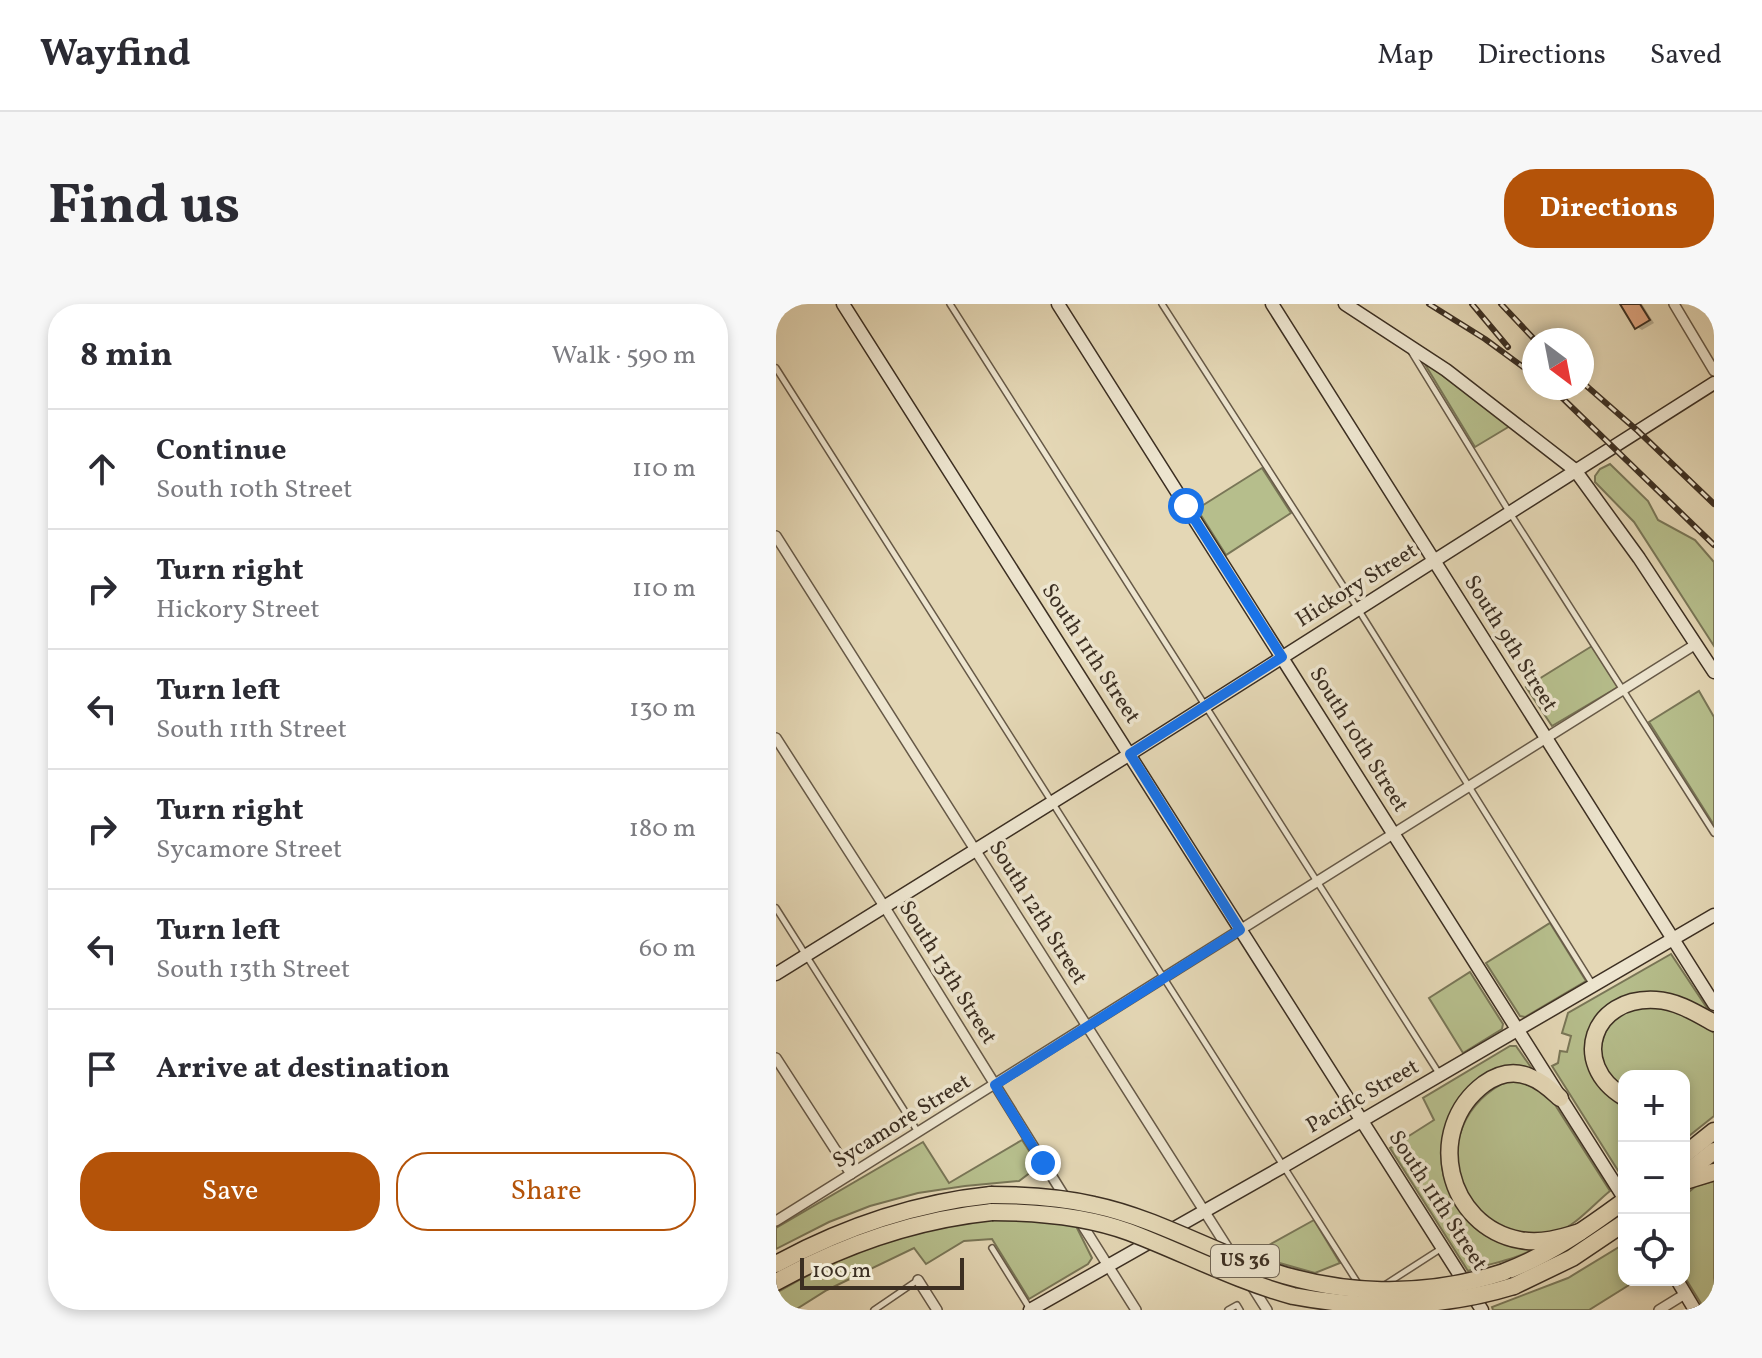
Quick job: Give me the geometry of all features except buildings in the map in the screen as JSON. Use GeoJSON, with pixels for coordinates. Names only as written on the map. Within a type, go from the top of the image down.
{"type":"FeatureCollection","features":[{"type":"Feature","properties":{"kind":"highway"},"geometry":{"type":"LineString","coordinates":[[1618,1093],[1605,1083],[1593,1056],[1595,1036],[1610,1012],[1629,1002],[1660,1000],[1679,1005],[1714,1023]]}},
{"type":"Feature","properties":{"kind":"highway"},"geometry":{"type":"LineString","coordinates":[[1560,1098],[1542,1083],[1523,1075],[1513,1073],[1492,1079],[1472,1094],[1457,1118],[1450,1143],[1450,1170],[1465,1207],[1495,1231],[1522,1240],[1538,1241],[1580,1232]]}},
{"type":"Feature","properties":{"kind":"highway"},"geometry":{"type":"LineString","coordinates":[[1690,1150],[1714,1131]]}},
{"type":"Feature","properties":{"kind":"highway"},"geometry":{"type":"LineString","coordinates":[[1690,1170],[1714,1151]]}},
{"type":"Feature","properties":{"kind":"highway"},"geometry":{"type":"LineString","coordinates":[[1690,1179],[1714,1172]]}},
{"type":"Feature","properties":{"kind":"highway","name":"US 36"},"geometry":{"type":"LineString","coordinates":[[776,1282],[876,1235],[991,1203],[1056,1198],[1095,1205],[1145,1221],[1259,1267],[1337,1287],[1374,1292],[1409,1290],[1471,1282],[1504,1272],[1533,1260],[1580,1232],[1618,1204]]}},
{"type":"Feature","properties":{"kind":"highway","name":"US 36"},"geometry":{"type":"LineString","coordinates":[[776,1264],[883,1216],[949,1199],[1056,1214],[1127,1231],[1253,1283],[1334,1305],[1427,1305],[1450,1303],[1514,1286],[1572,1258],[1618,1228]]}},
{"type":"Feature","properties":{"kind":"street","name":"South 11th Street"},"geometry":{"type":"LineString","coordinates":[[843,304],[1482,1310]]}},
{"type":"Feature","properties":{"kind":"street","name":"South 10th Street"},"geometry":{"type":"LineString","coordinates":[[1058,304],[1618,1190]]}},
{"type":"Feature","properties":{"kind":"street","name":"South 9th Street"},"geometry":{"type":"LineString","coordinates":[[1272,304],[1714,1004]]}},
{"type":"Feature","properties":{"kind":"street"},"geometry":{"type":"LineString","coordinates":[[1345,304],[1446,370],[1575,470],[1632,546],[1714,672]]}},
{"type":"Feature","properties":{"kind":"street"},"geometry":{"type":"LineString","coordinates":[[1674,304],[1714,371]]}},
{"type":"Feature","properties":{"kind":"street","name":"Hickory Street"},"geometry":{"type":"LineString","coordinates":[[776,974],[1130,754],[1714,383]]}},
{"type":"Feature","properties":{"kind":"street","name":"South 12th Street"},"geometry":{"type":"LineString","coordinates":[[776,536],[1267,1310]]}},
{"type":"Feature","properties":{"kind":"street","name":"Sycamore Street"},"geometry":{"type":"LineString","coordinates":[[776,1221],[1696,644]]}},
{"type":"Feature","properties":{"kind":"street","name":"South 13th Street"},"geometry":{"type":"LineString","coordinates":[[776,738],[1136,1310]]}},
{"type":"Feature","properties":{"kind":"street","name":"Pacific Street"},"geometry":{"type":"LineString","coordinates":[[1030,1310],[1714,915]]}},
{"type":"Feature","properties":{"kind":"street"},"geometry":{"type":"LineString","coordinates":[[776,1058],[851,1174]]}},
{"type":"Feature","properties":{"kind":"street"},"geometry":{"type":"LineString","coordinates":[[918,1280],[937,1310]]}},
{"type":"Feature","properties":{"kind":"street"},"geometry":{"type":"LineString","coordinates":[[1680,1286],[1695,1310]]}},
{"type":"Feature","properties":{"kind":"street"},"geometry":{"type":"LineString","coordinates":[[1659,1310],[1685,1294]]}},
{"type":"Feature","properties":{"kind":"lane"},"geometry":{"type":"LineString","coordinates":[[950,304],[1440,1075]]}},
{"type":"Feature","properties":{"kind":"lane"},"geometry":{"type":"LineString","coordinates":[[1162,304],[1358,609],[1593,985]]}},
{"type":"Feature","properties":{"kind":"lane"},"geometry":{"type":"LineString","coordinates":[[1408,345],[1510,513],[1714,833]]}},
{"type":"Feature","properties":{"kind":"lane"},"geometry":{"type":"LineString","coordinates":[[776,368],[1374,1310]]}},
{"type":"Feature","properties":{"kind":"lane"},"geometry":{"type":"LineString","coordinates":[[776,908],[919,1133]]}},
{"type":"Feature","properties":{"kind":"lane"},"geometry":{"type":"LineString","coordinates":[[1345,1310],[1442,1247]]}},
{"type":"Feature","properties":{"kind":"lane"},"geometry":{"type":"LineString","coordinates":[[992,1248],[1030,1310]]}},
{"type":"Feature","properties":{"kind":"lane"},"geometry":{"type":"LineString","coordinates":[[874,1310],[918,1280]]}},
{"type":"Feature","properties":{"kind":"lane"},"geometry":{"type":"LineString","coordinates":[[1228,1310],[1237,1305],[1240,1310]]}},
{"type":"Feature","properties":{"kind":"green space"},"geometry":{"type":"Polygon","coordinates":[[[1426,366],[1430,366],[1510,426],[1475,447],[1426,366]]]}},
{"type":"Feature","properties":{"kind":"green space"},"geometry":{"type":"Polygon","coordinates":[[[1610,464],[1648,501],[1658,520],[1695,540],[1714,562],[1714,646],[1634,522],[1595,482],[1600,469],[1610,464]]]}},
{"type":"Feature","properties":{"kind":"green space"},"geometry":{"type":"Polygon","coordinates":[[[1262,468],[1291,513],[1226,555],[1197,509],[1262,468]]]}},
{"type":"Feature","properties":{"kind":"green space"},"geometry":{"type":"Polygon","coordinates":[[[1592,646],[1618,687],[1552,726],[1526,687],[1592,646]]]}},
{"type":"Feature","properties":{"kind":"green space"},"geometry":{"type":"Polygon","coordinates":[[[1699,691],[1714,717],[1714,825],[1649,722],[1699,691]]]}},
{"type":"Feature","properties":{"kind":"green space"},"geometry":{"type":"Polygon","coordinates":[[[1550,923],[1586,981],[1525,1017],[1520,1016],[1486,963],[1550,923]]]}},
{"type":"Feature","properties":{"kind":"green space"},"geometry":{"type":"Polygon","coordinates":[[[1671,954],[1709,1011],[1663,994],[1593,1027],[1603,1090],[1618,1102],[1618,1170],[1552,1066],[1558,1063],[1560,1051],[1567,1052],[1571,1036],[1562,1033],[1568,1013],[1671,954]]]}},
{"type":"Feature","properties":{"kind":"green space"},"geometry":{"type":"Polygon","coordinates":[[[1470,972],[1503,1024],[1502,1029],[1463,1053],[1429,998],[1470,972]]]}},
{"type":"Feature","properties":{"kind":"green space"},"geometry":{"type":"Polygon","coordinates":[[[1661,1006],[1703,1023],[1714,1033],[1714,1116],[1690,1135],[1690,1070],[1618,1070],[1618,1088],[1599,1055],[1611,1022],[1634,1009],[1661,1006]]]}},
{"type":"Feature","properties":{"kind":"green space"},"geometry":{"type":"Polygon","coordinates":[[[1510,1046],[1516,1046],[1535,1073],[1502,1070],[1447,1137],[1442,1155],[1443,1169],[1451,1195],[1475,1228],[1496,1241],[1533,1249],[1468,1271],[1390,1148],[1434,1120],[1423,1098],[1510,1046]]]}},
{"type":"Feature","properties":{"kind":"green space"},"geometry":{"type":"Polygon","coordinates":[[[1509,1080],[1533,1083],[1552,1100],[1610,1191],[1563,1230],[1523,1235],[1495,1226],[1474,1208],[1461,1183],[1457,1155],[1463,1127],[1480,1101],[1509,1080]]]}},
{"type":"Feature","properties":{"kind":"green space"},"geometry":{"type":"Polygon","coordinates":[[[1022,1140],[1039,1166],[1019,1181],[918,1193],[870,1206],[829,1222],[776,1249],[776,1228],[923,1142],[949,1183],[1022,1140]]]}},
{"type":"Feature","properties":{"kind":"green space"},"geometry":{"type":"Polygon","coordinates":[[[1714,1181],[1714,1310],[1705,1310],[1690,1286],[1690,1191],[1714,1181]]]}},
{"type":"Feature","properties":{"kind":"green space"},"geometry":{"type":"Polygon","coordinates":[[[1001,1219],[1076,1226],[1092,1258],[1088,1264],[1029,1299],[992,1239],[964,1241],[926,1264],[914,1248],[827,1290],[795,1310],[776,1310],[776,1293],[884,1242],[941,1227],[1001,1219]]]}},
{"type":"Feature","properties":{"kind":"green space"},"geometry":{"type":"Polygon","coordinates":[[[1314,1220],[1340,1263],[1315,1273],[1251,1255],[1314,1220]]]}},
{"type":"Feature","properties":{"kind":"green space"},"geometry":{"type":"Polygon","coordinates":[[[1618,1248],[1618,1286],[1627,1286],[1589,1310],[1493,1310],[1492,1307],[1568,1278],[1618,1248]]]}},
{"type":"Feature","properties":{"kind":"railway"},"geometry":{"type":"LineString","coordinates":[[1429,304],[1522,366]]}},
{"type":"Feature","properties":{"kind":"railway"},"geometry":{"type":"LineString","coordinates":[[1472,304],[1508,347]]}},
{"type":"Feature","properties":{"kind":"railway"},"geometry":{"type":"LineString","coordinates":[[1501,304],[1524,328]]}},
{"type":"Feature","properties":{"kind":"railway"},"geometry":{"type":"LineString","coordinates":[[1594,392],[1714,504]]}},
{"type":"Feature","properties":{"kind":"railway"},"geometry":{"type":"LineString","coordinates":[[1564,400],[1714,545]]}},
{"type":"Feature","properties":{"kind":"route"},"geometry":{"type":"LineString","coordinates":[[1043,1163],[995,1085],[1240,930],[1130,754],[1282,657],[1186,506]]}}]}
